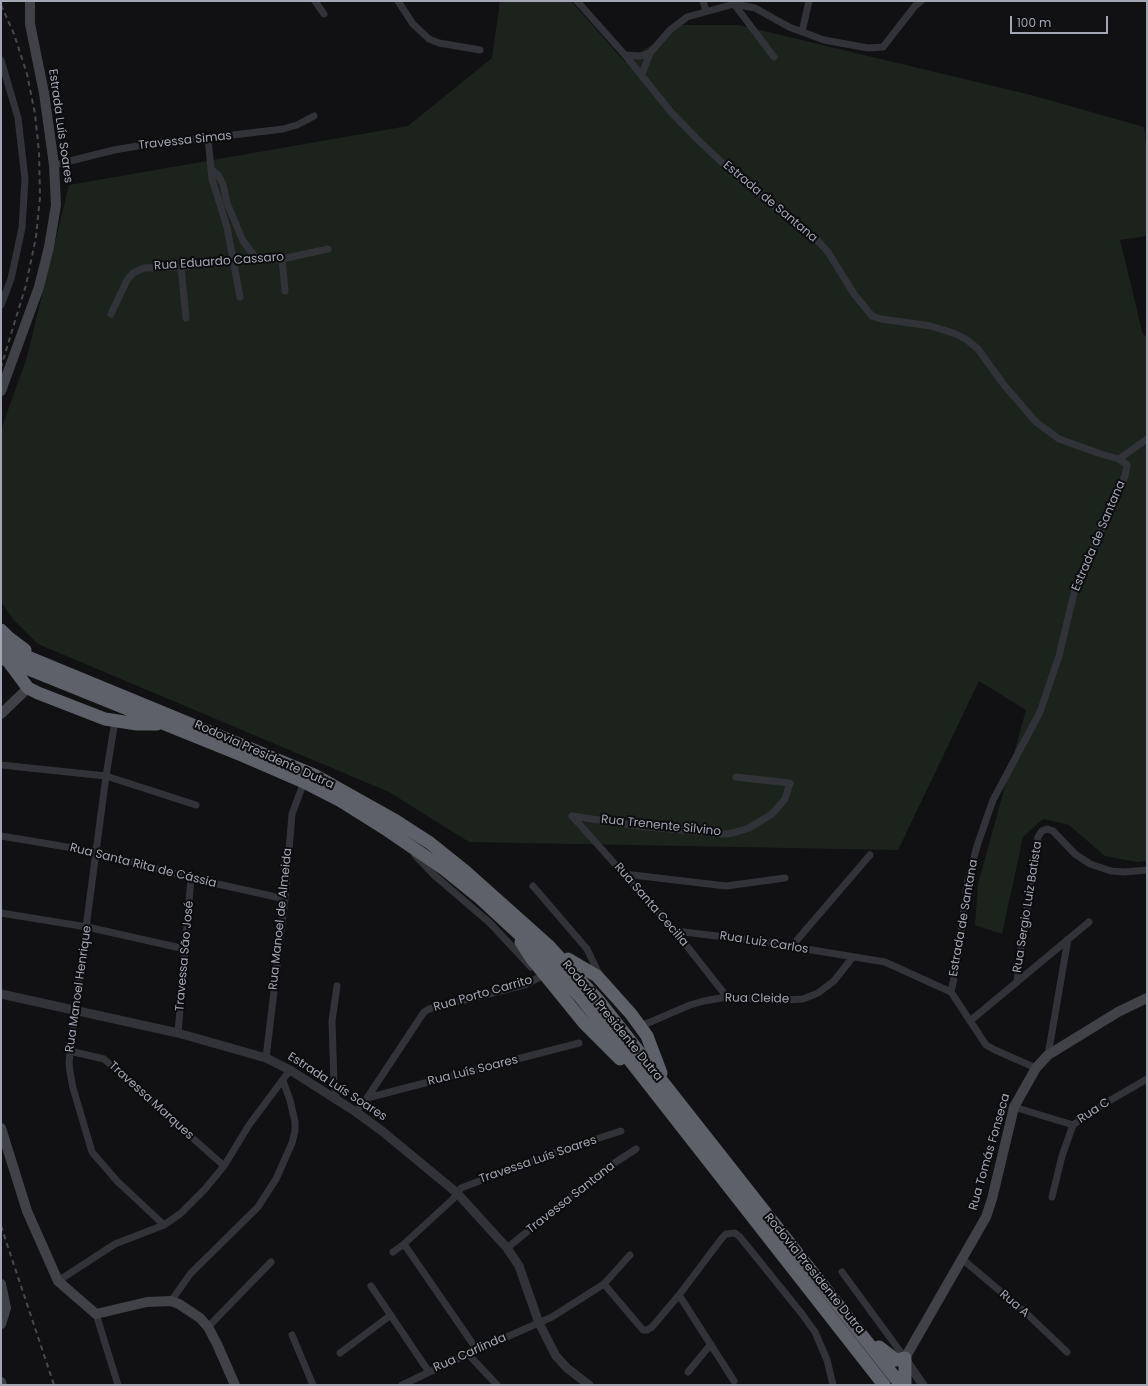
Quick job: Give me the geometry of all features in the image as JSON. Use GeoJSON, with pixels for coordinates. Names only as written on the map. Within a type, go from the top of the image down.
{"type":"FeatureCollection","features":[{"type":"Feature","properties":{"kind":"highway"},"geometry":{"type":"LineString","coordinates":[[1,630],[21,648],[144,700],[189,722]]}},
{"type":"Feature","properties":{"kind":"highway","name":"Rodovia Presidente Dutra"},"geometry":{"type":"LineString","coordinates":[[1,646],[189,722],[331,783],[425,840],[465,871],[549,946],[578,977],[863,1335],[901,1385]]}},
{"type":"Feature","properties":{"kind":"highway"},"geometry":{"type":"LineString","coordinates":[[4,659],[28,688],[88,713],[115,721],[136,724],[164,724]]}},
{"type":"Feature","properties":{"kind":"highway","name":"Rodovia Presidente Dutra"},"geometry":{"type":"LineString","coordinates":[[4,659],[304,782],[341,801],[444,869],[510,925],[546,959],[581,998],[884,1385]]}},
{"type":"Feature","properties":{"kind":"highway"},"geometry":{"type":"LineString","coordinates":[[465,871],[476,875],[518,911],[566,958],[595,974],[602,980],[641,1026],[652,1048],[659,1070],[670,1087],[702,1127],[746,1188]]}},
{"type":"Feature","properties":{"kind":"highway"},"geometry":{"type":"LineString","coordinates":[[510,925],[545,977],[584,1023],[630,1071],[691,1150],[720,1177]]}},
{"type":"Feature","properties":{"kind":"highway"},"geometry":{"type":"LineString","coordinates":[[863,1335],[870,1338],[896,1360],[905,1358],[905,1385]]}},
{"type":"Feature","properties":{"kind":"highway"},"geometry":{"type":"LineString","coordinates":[[851,1344],[877,1385]]}},
{"type":"Feature","properties":{"kind":"main road","name":"Estrada Luís Soares"},"geometry":{"type":"LineString","coordinates":[[1,391],[38,287],[49,247],[56,204],[54,165],[44,93],[30,24],[30,1]]}},
{"type":"Feature","properties":{"kind":"main road"},"geometry":{"type":"LineString","coordinates":[[1,714],[28,688]]}},
{"type":"Feature","properties":{"kind":"main road","name":"Rua Tomás Fonseca"},"geometry":{"type":"LineString","coordinates":[[905,1358],[961,1258],[986,1217],[992,1200],[1014,1108],[1036,1068],[1048,1055],[1118,1012],[1147,998]]}},
{"type":"Feature","properties":{"kind":"main road"},"geometry":{"type":"LineString","coordinates":[[1,1128],[27,1211],[58,1281],[96,1314],[147,1302],[171,1301],[190,1310],[208,1327],[235,1385]]}},
{"type":"Feature","properties":{"kind":"main road"},"geometry":{"type":"LineString","coordinates":[[1,1284],[6,1308],[1,1324]]}},
{"type":"Feature","properties":{"kind":"street"},"geometry":{"type":"LineString","coordinates":[[315,1],[324,14]]}},
{"type":"Feature","properties":{"kind":"street"},"geometry":{"type":"LineString","coordinates":[[398,1],[413,24],[429,39],[439,43],[480,50]]}},
{"type":"Feature","properties":{"kind":"street","name":"Estrada de Santana"},"geometry":{"type":"LineString","coordinates":[[577,1],[642,74],[671,112],[698,140],[732,172],[816,239],[828,252],[854,294],[872,316],[888,321],[931,326],[956,334],[967,340],[978,349],[1004,385],[1036,422],[1058,438],[1119,459],[1127,465],[1125,476],[1075,589],[1059,656],[1040,712],[993,800],[977,846],[967,884],[957,964],[951,992]]}},
{"type":"Feature","properties":{"kind":"street"},"geometry":{"type":"LineString","coordinates":[[703,1],[706,11]]}},
{"type":"Feature","properties":{"kind":"street"},"geometry":{"type":"LineString","coordinates":[[802,32],[809,1]]}},
{"type":"Feature","properties":{"kind":"street"},"geometry":{"type":"LineString","coordinates":[[642,74],[650,53],[676,24],[695,14],[706,11],[734,4],[755,8],[789,27],[824,40],[868,48],[883,47],[915,6],[921,1]]}},
{"type":"Feature","properties":{"kind":"street"},"geometry":{"type":"LineString","coordinates":[[734,4],[774,57]]}},
{"type":"Feature","properties":{"kind":"street"},"geometry":{"type":"LineString","coordinates":[[625,54],[640,56],[650,53]]}},
{"type":"Feature","properties":{"kind":"street"},"geometry":{"type":"LineString","coordinates":[[1,60],[18,118],[25,179],[22,228],[11,279],[1,305]]}},
{"type":"Feature","properties":{"kind":"street","name":"Travessa Simas"},"geometry":{"type":"LineString","coordinates":[[54,165],[130,147],[161,142],[283,129],[297,125],[314,116]]}},
{"type":"Feature","properties":{"kind":"street"},"geometry":{"type":"LineString","coordinates":[[208,138],[212,179],[227,227],[240,297]]}},
{"type":"Feature","properties":{"kind":"street"},"geometry":{"type":"LineString","coordinates":[[211,169],[218,175],[223,184],[227,203],[243,241],[256,258]]}},
{"type":"Feature","properties":{"kind":"street","name":"Rua Eduardo Cassaro"},"geometry":{"type":"LineString","coordinates":[[111,314],[127,280],[133,273],[144,268],[181,267],[256,258],[282,259],[328,249]]}},
{"type":"Feature","properties":{"kind":"street"},"geometry":{"type":"LineString","coordinates":[[282,259],[285,291]]}},
{"type":"Feature","properties":{"kind":"street"},"geometry":{"type":"LineString","coordinates":[[181,267],[186,318]]}},
{"type":"Feature","properties":{"kind":"street"},"geometry":{"type":"LineString","coordinates":[[1119,459],[1147,439]]}},
{"type":"Feature","properties":{"kind":"street","name":"Rua Manoel Henrique"},"geometry":{"type":"LineString","coordinates":[[115,721],[106,776],[69,1062],[73,1088],[92,1152],[117,1181],[164,1225]]}},
{"type":"Feature","properties":{"kind":"street"},"geometry":{"type":"LineString","coordinates":[[1,765],[106,776],[196,805]]}},
{"type":"Feature","properties":{"kind":"street","name":"Rua Trenente Silvino"},"geometry":{"type":"LineString","coordinates":[[572,816],[638,826],[723,834],[749,828],[772,814],[786,799],[790,783],[736,778]]}},
{"type":"Feature","properties":{"kind":"street","name":"Rua Manoel de Almeida"},"geometry":{"type":"LineString","coordinates":[[266,1058],[285,899],[292,814],[304,782]]}},
{"type":"Feature","properties":{"kind":"street","name":"Rua Santa Cecilia"},"geometry":{"type":"LineString","coordinates":[[572,816],[675,932],[727,997]]}},
{"type":"Feature","properties":{"kind":"street","name":"Rua Sergio Luiz Batista"},"geometry":{"type":"LineString","coordinates":[[1017,982],[1023,928],[1035,850],[1038,837],[1042,831],[1047,830],[1053,832],[1075,854],[1090,864],[1111,871],[1125,872],[1147,870]]}},
{"type":"Feature","properties":{"kind":"street","name":"Rua Santa Rita de Cássia"},"geometry":{"type":"LineString","coordinates":[[1,836],[97,852],[191,878],[285,899]]}},
{"type":"Feature","properties":{"kind":"street"},"geometry":{"type":"LineString","coordinates":[[411,846],[424,865],[490,924],[545,977]]}},
{"type":"Feature","properties":{"kind":"street"},"geometry":{"type":"LineString","coordinates":[[791,947],[870,855]]}},
{"type":"Feature","properties":{"kind":"street"},"geometry":{"type":"LineString","coordinates":[[624,874],[726,886],[785,878]]}},
{"type":"Feature","properties":{"kind":"street","name":"Travessa São José"},"geometry":{"type":"LineString","coordinates":[[178,1034],[191,878]]}},
{"type":"Feature","properties":{"kind":"street"},"geometry":{"type":"LineString","coordinates":[[533,886],[586,949],[602,980]]}},
{"type":"Feature","properties":{"kind":"street"},"geometry":{"type":"LineString","coordinates":[[1,913],[87,927],[185,950]]}},
{"type":"Feature","properties":{"kind":"street"},"geometry":{"type":"LineString","coordinates":[[970,1021],[1089,922]]}},
{"type":"Feature","properties":{"kind":"street","name":"Rua Luiz Carlos"},"geometry":{"type":"LineString","coordinates":[[675,932],[751,940],[852,958]]}},
{"type":"Feature","properties":{"kind":"street"},"geometry":{"type":"LineString","coordinates":[[1048,1055],[1068,939]]}},
{"type":"Feature","properties":{"kind":"street"},"geometry":{"type":"LineString","coordinates":[[852,958],[885,962],[951,992],[986,1045],[1036,1068]]}},
{"type":"Feature","properties":{"kind":"street","name":"Rua Cleide"},"geometry":{"type":"LineString","coordinates":[[641,1026],[690,1004],[727,997],[785,1000],[803,999],[818,993],[834,980],[852,958]]}},
{"type":"Feature","properties":{"kind":"street","name":"Rua Porto Carrito"},"geometry":{"type":"LineString","coordinates":[[356,1112],[367,1098],[424,1012],[429,1009],[524,985],[545,977]]}},
{"type":"Feature","properties":{"kind":"street"},"geometry":{"type":"LineString","coordinates":[[337,986],[332,1021],[334,1084],[337,1099]]}},
{"type":"Feature","properties":{"kind":"street","name":"Estrada Luís Soares"},"geometry":{"type":"LineString","coordinates":[[1,994],[178,1034],[266,1058],[290,1070],[337,1099],[382,1131],[457,1193],[506,1248],[519,1266],[539,1323],[556,1356],[567,1368],[589,1385]]}},
{"type":"Feature","properties":{"kind":"street","name":"Rua Luís Soares"},"geometry":{"type":"LineString","coordinates":[[367,1098],[579,1044]]}},
{"type":"Feature","properties":{"kind":"street","name":"Travessa Marques"},"geometry":{"type":"LineString","coordinates":[[70,1051],[104,1059],[224,1166]]}},
{"type":"Feature","properties":{"kind":"street"},"geometry":{"type":"LineString","coordinates":[[58,1281],[115,1244],[164,1225],[187,1207],[224,1166],[249,1126],[290,1070]]}},
{"type":"Feature","properties":{"kind":"street","name":"Rua C"},"geometry":{"type":"LineString","coordinates":[[1014,1108],[1073,1125],[1097,1108],[1147,1079]]}},
{"type":"Feature","properties":{"kind":"street"},"geometry":{"type":"LineString","coordinates":[[171,1301],[191,1273],[258,1207],[276,1179],[292,1143],[295,1131],[295,1122],[290,1100],[283,1081]]}},
{"type":"Feature","properties":{"kind":"street"},"geometry":{"type":"LineString","coordinates":[[1052,1197],[1062,1156],[1073,1125]]}},
{"type":"Feature","properties":{"kind":"street","name":"Travessa Luís Soares"},"geometry":{"type":"LineString","coordinates":[[393,1252],[404,1244],[461,1188],[489,1176],[621,1132]]}},
{"type":"Feature","properties":{"kind":"street","name":"Travessa Santana"},"geometry":{"type":"LineString","coordinates":[[506,1248],[602,1171],[636,1149]]}},
{"type":"Feature","properties":{"kind":"street"},"geometry":{"type":"LineString","coordinates":[[604,1284],[643,1330],[647,1330],[652,1327],[680,1295],[722,1238],[731,1232],[740,1237],[815,1332],[827,1360],[833,1385]]}},
{"type":"Feature","properties":{"kind":"street"},"geometry":{"type":"LineString","coordinates":[[404,1244],[477,1350]]}},
{"type":"Feature","properties":{"kind":"street","name":"Rua Carlinda"},"geometry":{"type":"LineString","coordinates":[[402,1385],[552,1317],[604,1284],[630,1255]]}},
{"type":"Feature","properties":{"kind":"street","name":"Rua A"},"geometry":{"type":"LineString","coordinates":[[961,1258],[1026,1313],[1067,1352]]}},
{"type":"Feature","properties":{"kind":"street"},"geometry":{"type":"LineString","coordinates":[[208,1327],[272,1262]]}},
{"type":"Feature","properties":{"kind":"street"},"geometry":{"type":"LineString","coordinates":[[842,1272],[923,1385]]}},
{"type":"Feature","properties":{"kind":"street"},"geometry":{"type":"LineString","coordinates":[[371,1286],[429,1372]]}},
{"type":"Feature","properties":{"kind":"street"},"geometry":{"type":"LineString","coordinates":[[680,1295],[734,1381]]}},
{"type":"Feature","properties":{"kind":"street"},"geometry":{"type":"LineString","coordinates":[[96,1314],[118,1385]]}},
{"type":"Feature","properties":{"kind":"street"},"geometry":{"type":"LineString","coordinates":[[340,1353],[391,1315]]}},
{"type":"Feature","properties":{"kind":"street"},"geometry":{"type":"LineString","coordinates":[[292,1335],[313,1385]]}},
{"type":"Feature","properties":{"kind":"street"},"geometry":{"type":"LineString","coordinates":[[688,1372],[711,1344]]}},
{"type":"Feature","properties":{"kind":"street"},"geometry":{"type":"LineString","coordinates":[[468,1354],[496,1385]]}},
{"type":"Feature","properties":{"kind":"shaded area"},"geometry":{"type":"Polygon","coordinates":[[[500,1],[571,1],[625,62],[682,25],[739,25],[1031,95],[1144,127],[1147,151],[1147,236],[1120,240],[1143,335],[1147,336],[1147,861],[1137,862],[1105,856],[1069,825],[1043,819],[1023,837],[1002,934],[975,925],[978,884],[1026,710],[979,681],[898,850],[469,842],[389,792],[38,644],[13,619],[1,602],[1,430],[27,357],[69,185],[408,126],[492,58],[500,1]]]}},
{"type":"Feature","properties":{"kind":"railway"},"geometry":{"type":"LineString","coordinates":[[1,5],[14,34],[27,74],[35,114],[39,152],[40,197],[36,237],[26,285],[1,367]]}},
{"type":"Feature","properties":{"kind":"railway"},"geometry":{"type":"LineString","coordinates":[[1,1226],[54,1385]]}}]}
